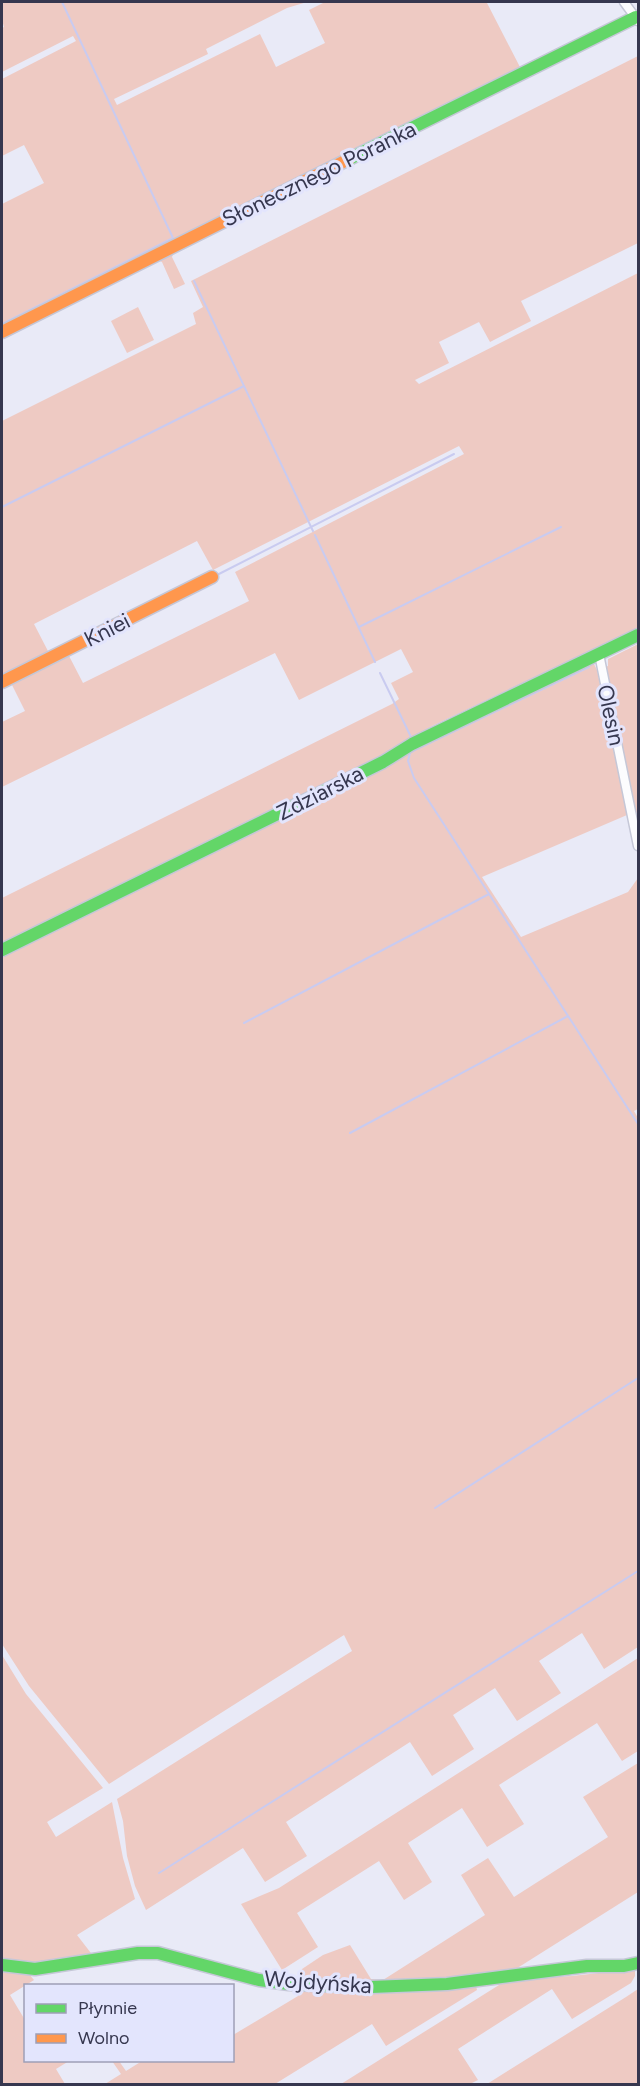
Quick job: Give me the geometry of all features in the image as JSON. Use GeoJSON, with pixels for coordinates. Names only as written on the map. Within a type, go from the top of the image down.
{"type":"FeatureCollection","features":[{"type":"Feature","properties":{"kind":"street"},"geometry":{"type":"LineString","coordinates":[[624,2],[637,19]]}},
{"type":"Feature","properties":{"kind":"street","name":"Słonecznego Poranka"},"geometry":{"type":"LineString","coordinates":[[2,332],[637,19]]}},
{"type":"Feature","properties":{"kind":"street","name":"Kniei"},"geometry":{"type":"LineString","coordinates":[[2,682],[212,577]]}},
{"type":"Feature","properties":{"kind":"street","name":"Zdziarska"},"geometry":{"type":"LineString","coordinates":[[2,950],[383,762],[412,744],[639,635]]}},
{"type":"Feature","properties":{"kind":"street","name":"Olesin"},"geometry":{"type":"LineString","coordinates":[[599,654],[639,846]]}},
{"type":"Feature","properties":{"kind":"street","name":"Wojdyńska"},"geometry":{"type":"LineString","coordinates":[[2,1965],[35,1969],[138,1953],[158,1953],[259,1980],[289,1984],[371,1987],[447,1984],[587,1966],[624,1966],[639,1963]]}},
{"type":"Feature","properties":{"kind":"shaded area"},"geometry":{"type":"Polygon","coordinates":[[[2,2],[307,2],[287,8],[206,49],[208,54],[114,99],[117,105],[260,34],[276,67],[325,43],[309,10],[325,2],[490,2],[487,3],[521,69],[2,328],[2,204],[44,183],[24,145],[2,156],[2,79],[76,41],[73,36],[2,72],[2,28],[4,27],[2,2]]]}},
{"type":"Feature","properties":{"kind":"shaded area"},"geometry":{"type":"Polygon","coordinates":[[[638,56],[638,243],[521,301],[531,321],[490,342],[479,322],[439,342],[449,363],[415,380],[419,384],[638,273],[638,628],[432,726],[390,751],[391,754],[2,945],[2,898],[392,704],[399,699],[391,683],[413,672],[401,649],[299,700],[275,653],[2,787],[2,722],[25,711],[11,683],[68,654],[83,683],[249,601],[235,572],[464,454],[459,446],[213,570],[197,541],[34,624],[49,653],[2,677],[2,421],[196,324],[193,313],[203,307],[191,281],[638,56]]]}},
{"type":"Feature","properties":{"kind":"shaded area"},"geometry":{"type":"Polygon","coordinates":[[[174,252],[172,257],[185,284],[174,289],[162,262],[157,260],[174,252]]]}},
{"type":"Feature","properties":{"kind":"shaded area"},"geometry":{"type":"Polygon","coordinates":[[[138,307],[154,340],[127,353],[111,321],[138,307]]]}},
{"type":"Feature","properties":{"kind":"shaded area"},"geometry":{"type":"Polygon","coordinates":[[[638,644],[638,821],[605,667],[608,666],[608,659],[638,644]]]}},
{"type":"Feature","properties":{"kind":"shaded area"},"geometry":{"type":"Polygon","coordinates":[[[590,663],[594,664],[597,670],[627,815],[482,877],[521,937],[628,892],[638,878],[638,1109],[634,1111],[638,1118],[638,1647],[604,1669],[582,1633],[539,1661],[561,1693],[517,1721],[495,1688],[453,1715],[474,1749],[432,1776],[410,1742],[286,1822],[307,1856],[265,1882],[243,1848],[146,1910],[135,1886],[127,1856],[123,1821],[117,1799],[352,1651],[344,1635],[109,1784],[29,1686],[2,1644],[2,953],[590,663]]]}},
{"type":"Feature","properties":{"kind":"shaded area"},"geometry":{"type":"Polygon","coordinates":[[[2,1655],[26,1694],[103,1788],[47,1822],[56,1837],[112,1802],[123,1858],[135,1899],[77,1935],[94,1957],[37,1963],[2,1962],[2,1655]]]}},
{"type":"Feature","properties":{"kind":"shaded area"},"geometry":{"type":"Polygon","coordinates":[[[638,1658],[638,1751],[622,1761],[597,1723],[499,1785],[524,1824],[487,1847],[462,1808],[408,1843],[432,1882],[404,1900],[379,1861],[297,1913],[318,1947],[282,1970],[241,1904],[279,1888],[638,1658]]]}},
{"type":"Feature","properties":{"kind":"shaded area"},"geometry":{"type":"Polygon","coordinates":[[[638,1763],[638,1892],[511,1972],[431,1981],[302,1982],[299,1976],[302,1969],[323,1955],[350,1945],[371,1979],[383,1980],[485,1915],[461,1875],[488,1858],[514,1897],[608,1837],[583,1797],[638,1763]]]}},
{"type":"Feature","properties":{"kind":"shaded area"},"geometry":{"type":"Polygon","coordinates":[[[635,1969],[635,1976],[631,1983],[572,2019],[552,1989],[458,2049],[478,2080],[470,2084],[341,2084],[507,1980],[635,1969]]]}},
{"type":"Feature","properties":{"kind":"shaded area"},"geometry":{"type":"Polygon","coordinates":[[[2,1970],[29,1974],[34,1980],[24,1984],[10,1995],[24,2018],[24,2062],[67,2062],[56,2069],[65,2084],[2,2084],[2,1970]]]}},
{"type":"Feature","properties":{"kind":"shaded area"},"geometry":{"type":"Polygon","coordinates":[[[476,1986],[477,1990],[386,2046],[372,2024],[275,2084],[105,2084],[121,2074],[113,2062],[120,2062],[126,2071],[140,2062],[234,2062],[234,2034],[298,1996],[295,1990],[476,1986]]]}},
{"type":"Feature","properties":{"kind":"shaded area"},"geometry":{"type":"Polygon","coordinates":[[[638,1989],[638,2084],[487,2084],[626,1997],[638,1989]]]}},
{"type":"Feature","properties":{"kind":"waterway"},"geometry":{"type":"LineString","coordinates":[[2,324],[173,238],[62,2]]}},
{"type":"Feature","properties":{"kind":"waterway"},"geometry":{"type":"LineString","coordinates":[[194,281],[313,531]]}},
{"type":"Feature","properties":{"kind":"waterway"},"geometry":{"type":"LineString","coordinates":[[2,507],[244,386]]}},
{"type":"Feature","properties":{"kind":"waterway"},"geometry":{"type":"LineString","coordinates":[[215,576],[454,454]]}},
{"type":"Feature","properties":{"kind":"waterway"},"geometry":{"type":"LineString","coordinates":[[359,627],[561,527]]}},
{"type":"Feature","properties":{"kind":"waterway"},"geometry":{"type":"LineString","coordinates":[[315,535],[375,662]]}},
{"type":"Feature","properties":{"kind":"waterway"},"geometry":{"type":"LineString","coordinates":[[589,667],[417,749],[410,753],[408,761],[414,778],[638,1124]]}},
{"type":"Feature","properties":{"kind":"waterway"},"geometry":{"type":"LineString","coordinates":[[380,673],[411,737]]}},
{"type":"Feature","properties":{"kind":"waterway"},"geometry":{"type":"LineString","coordinates":[[244,1023],[489,894]]}},
{"type":"Feature","properties":{"kind":"waterway"},"geometry":{"type":"LineString","coordinates":[[350,1133],[568,1016]]}},
{"type":"Feature","properties":{"kind":"waterway"},"geometry":{"type":"LineString","coordinates":[[435,1508],[638,1378]]}},
{"type":"Feature","properties":{"kind":"waterway"},"geometry":{"type":"LineString","coordinates":[[159,1873],[638,1571]]}},
{"type":"Feature","properties":{"kind":"traffic: fast"},"geometry":{"type":"LineString","coordinates":[[349,159],[636,17]]}},
{"type":"Feature","properties":{"kind":"traffic: fast"},"geometry":{"type":"LineString","coordinates":[[2,950],[383,762],[412,744],[638,635]]}},
{"type":"Feature","properties":{"kind":"traffic: fast"},"geometry":{"type":"LineString","coordinates":[[2,1965],[35,1969],[138,1953],[158,1953],[259,1980],[289,1984],[371,1987],[447,1984],[587,1966],[624,1966],[638,1963]]}},
{"type":"Feature","properties":{"kind":"traffic: slow"},"geometry":{"type":"LineString","coordinates":[[2,332],[349,159]]}},
{"type":"Feature","properties":{"kind":"traffic: slow"},"geometry":{"type":"LineString","coordinates":[[2,682],[212,577]]}}]}
